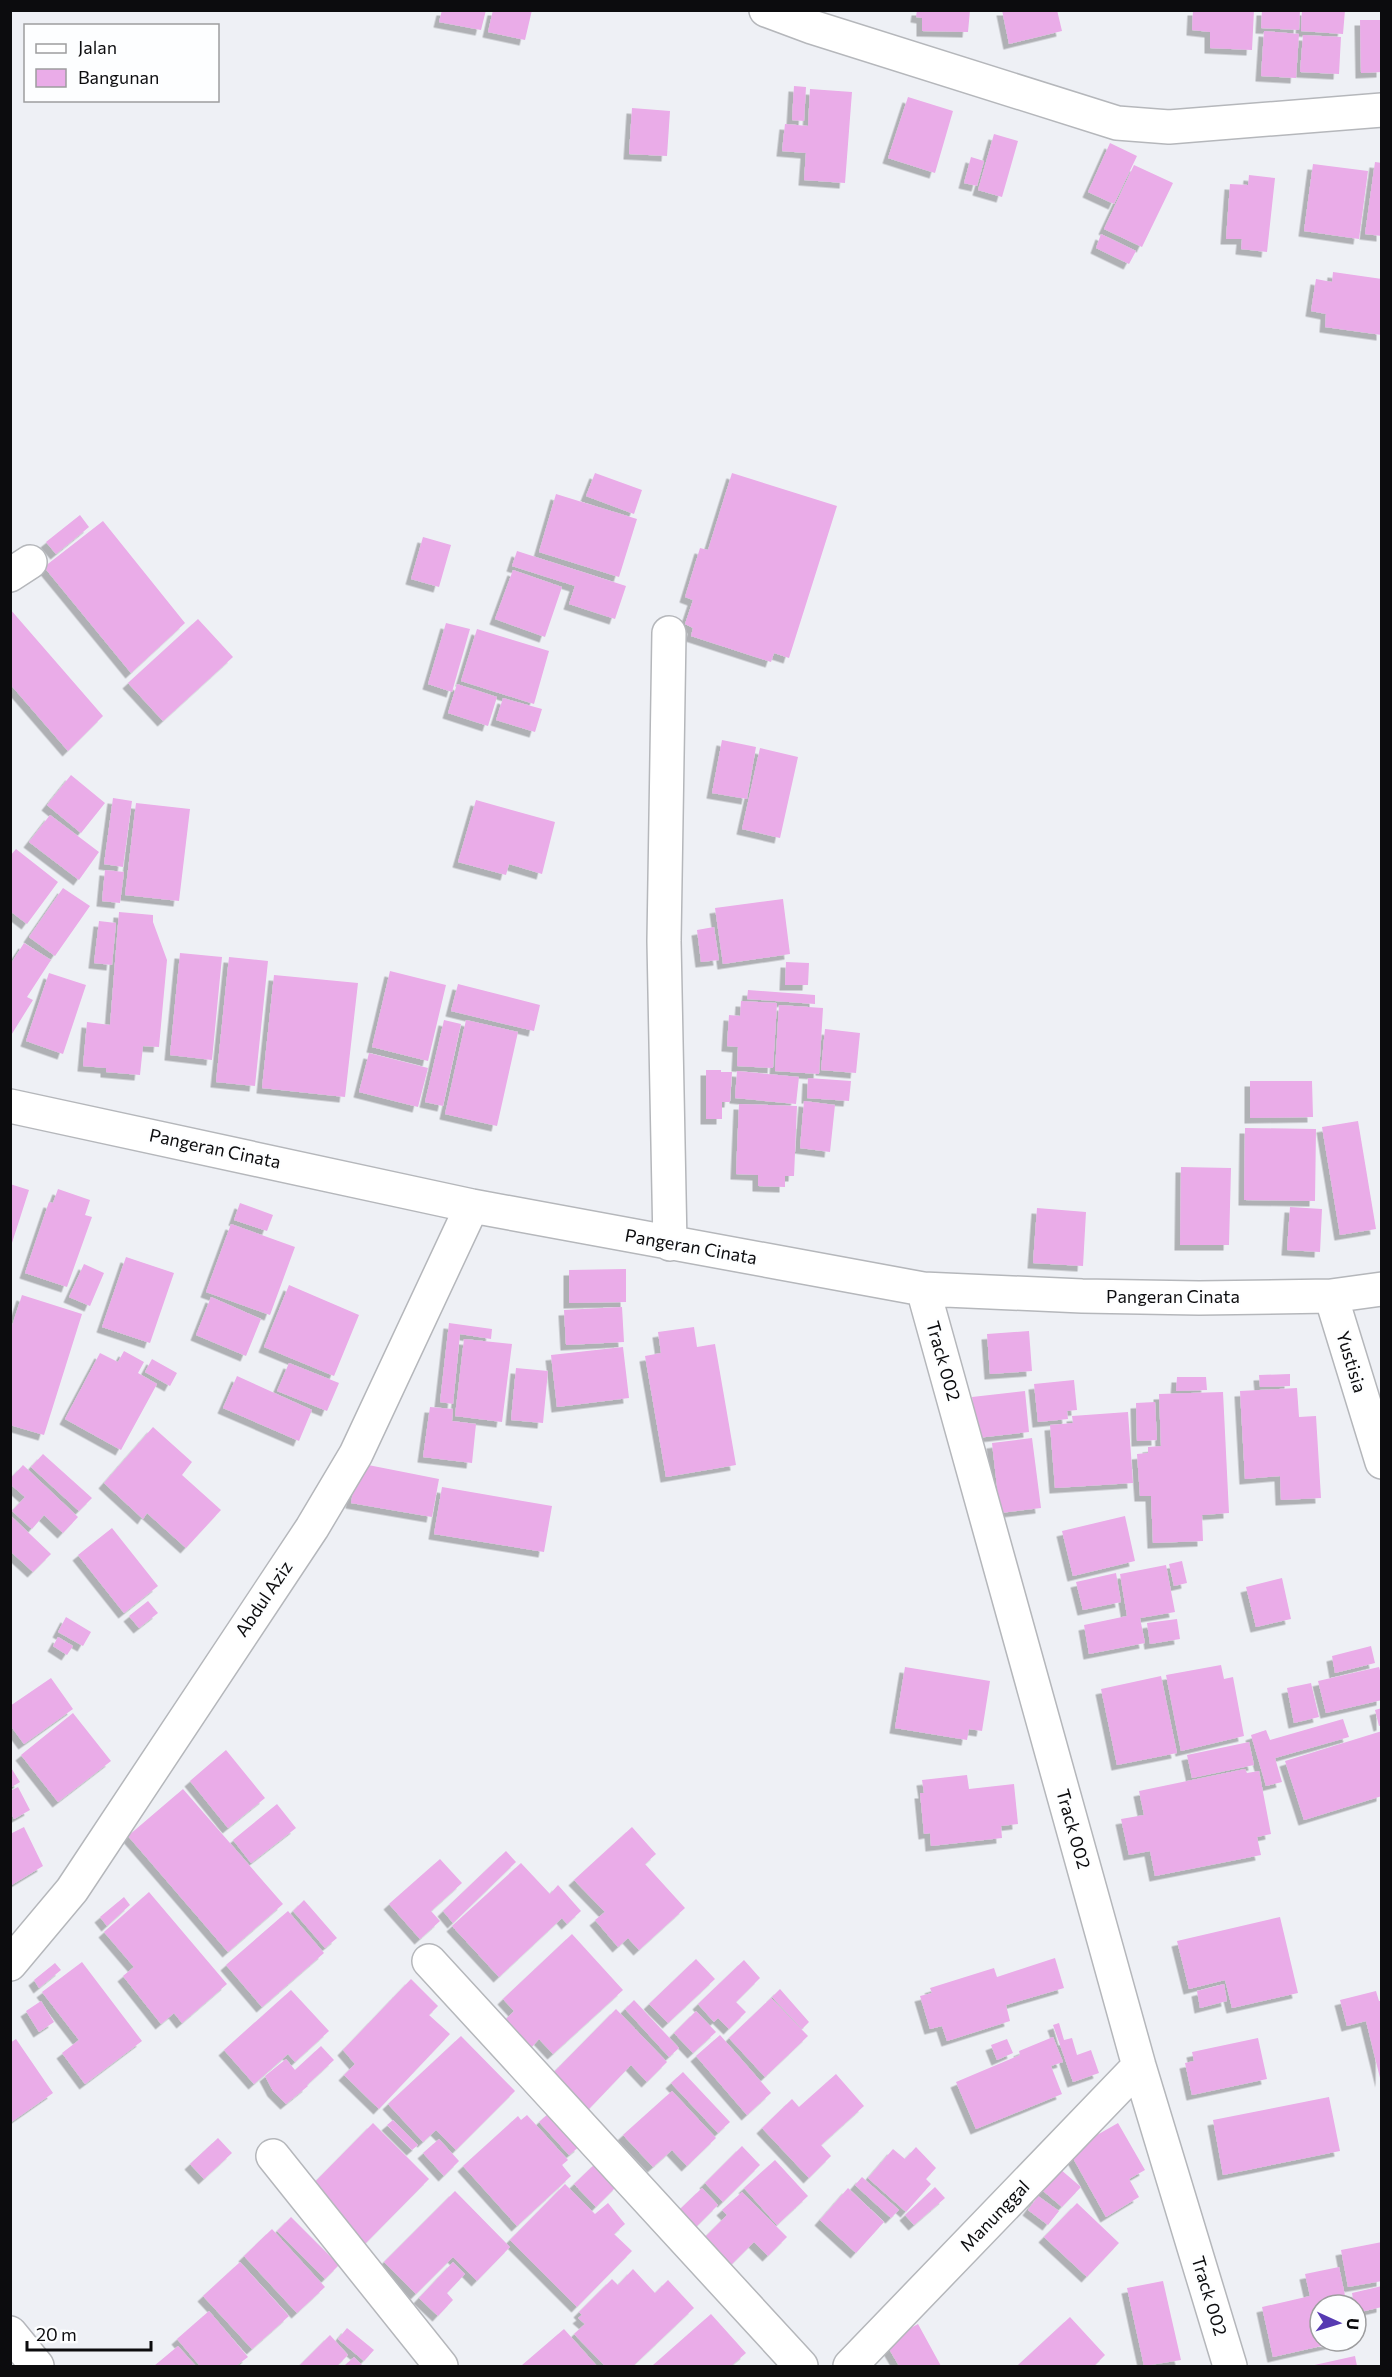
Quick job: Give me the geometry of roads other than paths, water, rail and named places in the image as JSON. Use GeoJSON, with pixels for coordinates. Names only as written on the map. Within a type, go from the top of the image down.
{"type":"FeatureCollection","features":[{"type":"Feature","properties":{"kind":"street"},"geometry":{"type":"LineString","coordinates":[[766,10],[812,27],[1118,123],[1169,126],[1382,110]]}},
{"type":"Feature","properties":{"kind":"street"},"geometry":{"type":"LineString","coordinates":[[669,633],[664,941],[670,1244]]}},
{"type":"Feature","properties":{"kind":"street","name":"Pangeran Cinata"},"geometry":{"type":"LineString","coordinates":[[10,1106],[472,1206],[923,1289],[1094,1297],[1199,1298],[1330,1296],[1382,1289]]}},
{"type":"Feature","properties":{"kind":"street","name":"Abdul Aziz"},"geometry":{"type":"LineString","coordinates":[[10,1964],[72,1890],[312,1528],[356,1454],[472,1206]]}},
{"type":"Feature","properties":{"kind":"street","name":"Track 002"},"geometry":{"type":"LineString","coordinates":[[923,1289],[1139,2066],[1230,2367]]}},
{"type":"Feature","properties":{"kind":"street","name":"Yustisia"},"geometry":{"type":"LineString","coordinates":[[1330,1296],[1382,1462]]}},
{"type":"Feature","properties":{"kind":"street"},"geometry":{"type":"LineString","coordinates":[[429,1961],[801,2367]]}},
{"type":"Feature","properties":{"kind":"street","name":"Manunggal"},"geometry":{"type":"LineString","coordinates":[[850,2367],[1139,2066]]}},
{"type":"Feature","properties":{"kind":"street"},"geometry":{"type":"LineString","coordinates":[[273,2156],[441,2367]]}},
{"type":"Feature","properties":{"kind":"street"},"geometry":{"type":"LineString","coordinates":[[10,2333],[37,2367]]}}]}
